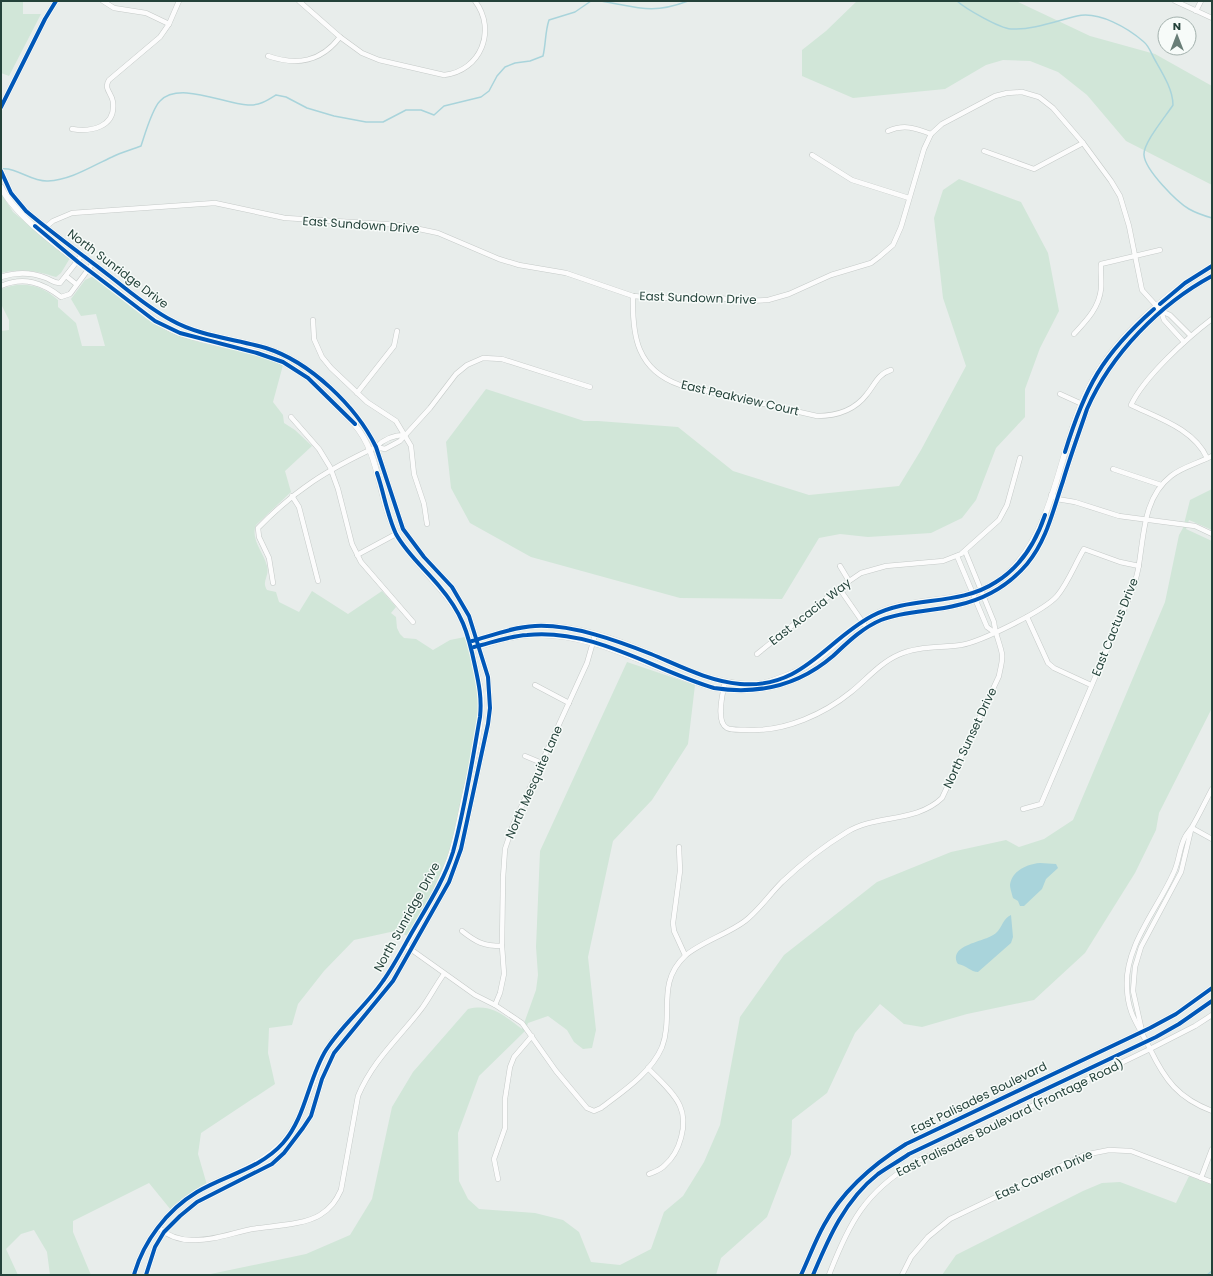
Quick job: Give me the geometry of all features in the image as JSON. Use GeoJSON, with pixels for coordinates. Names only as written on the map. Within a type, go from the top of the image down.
{"type":"FeatureCollection","features":[{"type":"Feature","properties":{"kind":"street"},"geometry":{"type":"LineString","coordinates":[[1,108],[45,19],[56,1]]}},
{"type":"Feature","properties":{"kind":"street"},"geometry":{"type":"LineString","coordinates":[[104,1],[114,8],[146,14],[169,24]]}},
{"type":"Feature","properties":{"kind":"street"},"geometry":{"type":"LineString","coordinates":[[72,129],[91,131],[106,123],[112,111],[113,102],[106,85],[108,80],[160,37],[169,24],[179,1]]}},
{"type":"Feature","properties":{"kind":"street"},"geometry":{"type":"LineString","coordinates":[[299,1],[340,37],[362,53],[379,60],[438,74],[449,74],[459,71],[474,60],[483,48],[486,30],[484,17],[475,1]]}},
{"type":"Feature","properties":{"kind":"street"},"geometry":{"type":"LineString","coordinates":[[1175,1],[1212,18]]}},
{"type":"Feature","properties":{"kind":"street"},"geometry":{"type":"LineString","coordinates":[[1196,11],[1201,1]]}},
{"type":"Feature","properties":{"kind":"street"},"geometry":{"type":"LineString","coordinates":[[268,56],[278,60],[293,61],[315,58],[328,51],[340,37]]}},
{"type":"Feature","properties":{"kind":"street","name":"East Sundown Drive"},"geometry":{"type":"LineString","coordinates":[[41,231],[62,216],[72,213],[215,203],[285,218],[400,225],[425,230],[514,264],[566,274],[634,296],[682,299],[728,298],[758,301],[789,294],[814,282],[871,263],[879,257],[893,245],[901,228],[924,149],[931,134],[942,124],[995,96],[1007,93],[1022,92],[1031,94],[1046,102],[1083,143],[1120,196],[1129,226],[1142,290],[1160,309]]}},
{"type":"Feature","properties":{"kind":"street"},"geometry":{"type":"LineString","coordinates":[[888,131],[898,127],[911,127],[931,134]]}},
{"type":"Feature","properties":{"kind":"street"},"geometry":{"type":"LineString","coordinates":[[984,151],[1034,169],[1083,143]]}},
{"type":"Feature","properties":{"kind":"street"},"geometry":{"type":"LineString","coordinates":[[812,155],[852,180],[909,198]]}},
{"type":"Feature","properties":{"kind":"street","name":"North Sunridge Drive"},"geometry":{"type":"LineString","coordinates":[[1,171],[11,193],[46,226],[93,264],[173,322],[196,330],[267,348],[300,363],[326,382],[361,422],[376,447],[403,529],[461,601],[470,616],[488,677],[490,708],[488,724],[462,850],[449,882],[411,950],[393,981],[334,1053],[322,1078],[310,1116],[293,1143],[284,1153],[260,1172],[197,1202],[180,1216],[164,1232],[155,1247],[146,1275]]}},
{"type":"Feature","properties":{"kind":"street","name":"North Sunridge Drive"},"geometry":{"type":"LineString","coordinates":[[1,187],[6,198],[14,207],[41,231],[88,270],[163,326],[186,335],[270,357],[298,371],[321,390],[354,424],[361,432],[370,450],[396,534],[413,556],[440,586],[459,613],[471,641],[480,688],[480,717],[453,851],[439,885],[405,945],[379,987],[339,1032],[326,1051],[300,1116],[283,1143],[259,1163],[197,1192],[182,1203],[159,1228],[142,1251],[134,1275]]}},
{"type":"Feature","properties":{"kind":"street"},"geometry":{"type":"LineString","coordinates":[[1074,334],[1089,318],[1099,300],[1101,287],[1101,264],[1160,250]]}},
{"type":"Feature","properties":{"kind":"street"},"geometry":{"type":"LineString","coordinates":[[53,290],[57,283],[60,283],[78,262],[82,255]]}},
{"type":"Feature","properties":{"kind":"street"},"geometry":{"type":"LineString","coordinates":[[1,286],[11,282],[25,281],[44,285],[53,290],[61,298],[70,294],[76,284],[93,264]]}},
{"type":"Feature","properties":{"kind":"street"},"geometry":{"type":"LineString","coordinates":[[472,648],[528,635],[553,635],[593,642],[618,650],[699,683],[724,689],[758,690],[793,682],[819,667],[866,628],[897,614],[958,606],[983,597],[999,589],[1016,576],[1028,563],[1044,536],[1074,446],[1094,394],[1112,367],[1160,309],[1185,283],[1212,266]]}},
{"type":"Feature","properties":{"kind":"street"},"geometry":{"type":"LineString","coordinates":[[1,277],[27,273],[42,276],[57,283]]}},
{"type":"Feature","properties":{"kind":"street"},"geometry":{"type":"LineString","coordinates":[[66,276],[76,284]]}},
{"type":"Feature","properties":{"kind":"street"},"geometry":{"type":"LineString","coordinates":[[471,641],[536,626],[562,628],[595,635],[630,646],[717,681],[758,684],[794,673],[811,663],[862,622],[883,610],[951,599],[981,590],[1010,572],[1022,558],[1040,527],[1082,404],[1105,360],[1131,330],[1199,283],[1212,276]]}},
{"type":"Feature","properties":{"kind":"street","name":"East Peakview Court"},"geometry":{"type":"LineString","coordinates":[[634,296],[633,330],[639,351],[646,361],[661,375],[680,385],[817,416],[826,416],[852,408],[866,395],[879,376],[891,370]]}},
{"type":"Feature","properties":{"kind":"street"},"geometry":{"type":"LineString","coordinates":[[1160,309],[1170,315],[1190,335]]}},
{"type":"Feature","properties":{"kind":"street"},"geometry":{"type":"LineString","coordinates":[[1160,309],[1164,320],[1184,342]]}},
{"type":"Feature","properties":{"kind":"street"},"geometry":{"type":"LineString","coordinates":[[1207,458],[1199,444],[1182,430],[1130,405],[1142,387],[1190,335],[1212,319]]}},
{"type":"Feature","properties":{"kind":"street"},"geometry":{"type":"LineString","coordinates":[[313,320],[314,339],[322,357],[367,402],[393,418],[411,446],[414,474],[424,504],[427,524]]}},
{"type":"Feature","properties":{"kind":"street"},"geometry":{"type":"LineString","coordinates":[[358,393],[394,346],[397,331]]}},
{"type":"Feature","properties":{"kind":"street"},"geometry":{"type":"LineString","coordinates":[[376,447],[384,449],[400,441],[430,408],[456,374],[467,364],[483,358],[502,359],[590,387]]}},
{"type":"Feature","properties":{"kind":"street"},"geometry":{"type":"LineString","coordinates":[[1060,394],[1082,404]]}},
{"type":"Feature","properties":{"kind":"street"},"geometry":{"type":"LineString","coordinates":[[291,417],[319,449],[331,469],[360,562],[413,622]]}},
{"type":"Feature","properties":{"kind":"street"},"geometry":{"type":"LineString","coordinates":[[273,583],[269,558],[259,537],[258,528],[292,496],[331,469],[376,447],[389,438],[397,435],[405,436]]}},
{"type":"Feature","properties":{"kind":"street"},"geometry":{"type":"LineString","coordinates":[[389,438],[392,446]]}},
{"type":"Feature","properties":{"kind":"street","name":"East Cactus Drive"},"geometry":{"type":"LineString","coordinates":[[1023,809],[1041,804],[1132,591],[1139,566],[1146,520],[1152,499],[1161,485],[1172,475],[1212,456]]}},
{"type":"Feature","properties":{"kind":"street","name":"East Acacia Way"},"geometry":{"type":"LineString","coordinates":[[758,654],[839,588],[861,573],[886,566],[943,560],[957,556],[965,551],[999,520],[1007,506],[1020,458]]}},
{"type":"Feature","properties":{"kind":"street"},"geometry":{"type":"LineString","coordinates":[[1113,469],[1161,485]]}},
{"type":"Feature","properties":{"kind":"street"},"geometry":{"type":"LineString","coordinates":[[1051,495],[1057,499],[1075,502],[1118,516],[1182,523],[1195,526],[1212,534]]}},
{"type":"Feature","properties":{"kind":"street"},"geometry":{"type":"LineString","coordinates":[[292,496],[299,507],[318,581]]}},
{"type":"Feature","properties":{"kind":"street"},"geometry":{"type":"LineString","coordinates":[[357,555],[396,534]]}},
{"type":"Feature","properties":{"kind":"street"},"geometry":{"type":"LineString","coordinates":[[725,682],[720,718],[725,727],[732,729],[757,730],[774,727],[811,716],[834,705],[882,665],[899,654],[913,650],[968,644],[1043,608],[1057,595],[1084,549],[1120,562],[1139,566]]}},
{"type":"Feature","properties":{"kind":"street","name":"North Sunset Drive"},"geometry":{"type":"LineString","coordinates":[[532,1036],[570,1088],[587,1108],[594,1111],[601,1108],[648,1068],[656,1057],[664,1039],[667,986],[672,973],[685,955],[743,922],[756,912],[782,882],[806,862],[847,832],[876,821],[924,811],[933,807],[942,798],[999,676],[1002,654],[994,632],[994,622],[965,551]]}},
{"type":"Feature","properties":{"kind":"street","name":"North Sunset Drive"},"geometry":{"type":"LineString","coordinates":[[957,556],[987,627],[994,632]]}},
{"type":"Feature","properties":{"kind":"street"},"geometry":{"type":"LineString","coordinates":[[840,566],[849,581]]}},
{"type":"Feature","properties":{"kind":"street"},"geometry":{"type":"LineString","coordinates":[[839,588],[866,628]]}},
{"type":"Feature","properties":{"kind":"street"},"geometry":{"type":"LineString","coordinates":[[1027,617],[1048,663],[1054,668],[1091,685]]}},
{"type":"Feature","properties":{"kind":"street","name":"North Mesquite Lane"},"geometry":{"type":"LineString","coordinates":[[495,1004],[500,994],[504,974],[502,946],[505,849],[513,825],[588,662],[595,635]]}},
{"type":"Feature","properties":{"kind":"street"},"geometry":{"type":"LineString","coordinates":[[535,685],[569,702]]}},
{"type":"Feature","properties":{"kind":"street"},"geometry":{"type":"LineString","coordinates":[[525,756],[542,763]]}},
{"type":"Feature","properties":{"kind":"street"},"geometry":{"type":"LineString","coordinates":[[1212,789],[1192,828],[1181,872],[1139,953],[1135,967],[1133,991],[1142,1032],[1161,1070],[1176,1091],[1198,1105],[1212,1111]]}},
{"type":"Feature","properties":{"kind":"street"},"geometry":{"type":"LineString","coordinates":[[1192,828],[1212,839]]}},
{"type":"Feature","properties":{"kind":"street"},"geometry":{"type":"LineString","coordinates":[[1142,1032],[1135,1023],[1128,998],[1128,968],[1133,951],[1175,872],[1185,836],[1192,828]]}},
{"type":"Feature","properties":{"kind":"street"},"geometry":{"type":"LineString","coordinates":[[679,847],[680,871],[673,922],[674,930],[685,955]]}},
{"type":"Feature","properties":{"kind":"street"},"geometry":{"type":"LineString","coordinates":[[1162,895],[1168,898]]}},
{"type":"Feature","properties":{"kind":"street"},"geometry":{"type":"LineString","coordinates":[[462,930],[477,942],[488,946],[502,946]]}},
{"type":"Feature","properties":{"kind":"street"},"geometry":{"type":"LineString","coordinates":[[405,945],[475,995],[495,1004],[522,1022],[532,1036],[514,1057],[510,1067],[505,1099],[505,1128],[494,1155],[498,1180]]}},
{"type":"Feature","properties":{"kind":"street"},"geometry":{"type":"LineString","coordinates":[[1133,951],[1139,953]]}},
{"type":"Feature","properties":{"kind":"street"},"geometry":{"type":"LineString","coordinates":[[159,1228],[164,1232],[182,1239],[204,1240],[251,1229],[305,1220],[319,1216],[329,1208],[336,1200],[341,1190],[358,1096],[364,1082],[375,1063],[423,1007],[444,974]]}},
{"type":"Feature","properties":{"kind":"street","name":"East Palisades Boulevard"},"geometry":{"type":"LineString","coordinates":[[801,1275],[824,1223],[858,1179],[875,1164],[906,1144],[1142,1032],[1176,1014],[1212,988]]}},
{"type":"Feature","properties":{"kind":"street","name":"East Palisades Boulevard"},"geometry":{"type":"LineString","coordinates":[[813,1275],[832,1230],[851,1202],[878,1175],[910,1154],[1179,1024],[1212,1001]]}},
{"type":"Feature","properties":{"kind":"street","name":"East Palisades Boulevard (Frontage Road)"},"geometry":{"type":"LineString","coordinates":[[829,1275],[854,1219],[876,1192],[892,1176],[914,1163],[1150,1049],[1195,1026],[1212,1015]]}},
{"type":"Feature","properties":{"kind":"street"},"geometry":{"type":"LineString","coordinates":[[648,1068],[676,1099],[680,1106],[684,1122],[682,1137],[666,1165],[649,1174]]}},
{"type":"Feature","properties":{"kind":"street"},"geometry":{"type":"LineString","coordinates":[[1201,1178],[1212,1149]]}},
{"type":"Feature","properties":{"kind":"street","name":"East Cavern Drive"},"geometry":{"type":"LineString","coordinates":[[902,1275],[911,1257],[928,1237],[950,1219],[1084,1154],[1109,1150],[1131,1151],[1212,1182]]}},
{"type":"Feature","properties":{"kind":"green space"},"geometry":{"type":"Polygon","coordinates":[[[1,1],[23,1],[23,14],[41,14],[9,76],[1,73],[1,1]]]}},
{"type":"Feature","properties":{"kind":"green space"},"geometry":{"type":"Polygon","coordinates":[[[857,1],[1016,1],[1090,36],[1155,54],[1212,86],[1212,185],[1126,141],[1087,95],[1058,72],[1030,61],[1003,60],[986,65],[945,89],[853,98],[802,76],[802,50],[826,31],[857,1]]]}},
{"type":"Feature","properties":{"kind":"green space"},"geometry":{"type":"Polygon","coordinates":[[[959,179],[1021,202],[1048,253],[1059,311],[1040,348],[1025,389],[1025,417],[996,448],[976,500],[962,518],[931,533],[868,537],[840,534],[819,538],[782,599],[680,598],[531,557],[470,523],[451,488],[446,442],[486,389],[584,421],[678,427],[733,471],[809,495],[899,486],[921,450],[966,366],[943,298],[934,218],[943,190],[959,179]]]}},
{"type":"Feature","properties":{"kind":"green space"},"geometry":{"type":"Polygon","coordinates":[[[1,193],[13,212],[70,258],[61,273],[56,277],[29,271],[8,271],[1,273],[1,193]]]}},
{"type":"Feature","properties":{"kind":"green space"},"geometry":{"type":"Polygon","coordinates":[[[94,276],[139,313],[168,331],[196,341],[269,359],[283,365],[273,402],[283,415],[284,423],[295,430],[312,446],[285,471],[291,492],[256,525],[256,541],[268,570],[265,587],[267,590],[276,592],[279,602],[299,612],[312,591],[348,614],[382,591],[396,607],[391,613],[396,617],[397,628],[404,638],[416,639],[433,650],[450,640],[465,637],[478,682],[480,696],[478,722],[451,849],[439,880],[408,936],[395,931],[354,940],[324,971],[298,1004],[292,1025],[269,1028],[268,1053],[275,1084],[201,1133],[198,1154],[207,1185],[171,1210],[149,1183],[73,1221],[73,1232],[91,1275],[50,1275],[47,1252],[34,1230],[21,1234],[6,1249],[18,1275],[1,1275],[1,331],[9,330],[9,320],[1,304],[1,289],[16,285],[24,285],[38,287],[45,290],[58,300],[58,307],[76,323],[82,346],[105,346],[96,314],[81,316],[71,299],[85,280],[94,276]]]}},
{"type":"Feature","properties":{"kind":"green space"},"geometry":{"type":"Polygon","coordinates":[[[1212,489],[1212,530],[1189,520],[1186,529],[1212,541],[1212,708],[1159,813],[1156,830],[1135,873],[1085,953],[1034,1000],[967,1014],[922,1027],[904,1024],[880,1004],[855,1033],[827,1093],[792,1120],[791,1154],[767,1217],[721,1258],[716,1275],[206,1275],[306,1254],[350,1235],[372,1199],[392,1107],[413,1072],[468,1009],[491,1009],[503,1015],[522,1029],[536,990],[538,975],[536,947],[540,851],[627,662],[695,685],[688,744],[652,800],[613,841],[588,957],[596,1030],[592,1048],[583,1049],[574,1042],[567,1030],[548,1016],[528,1023],[525,1031],[479,1076],[458,1133],[459,1181],[468,1199],[479,1209],[535,1213],[563,1220],[579,1232],[591,1262],[620,1265],[651,1249],[664,1212],[683,1196],[704,1162],[720,1125],[740,1017],[784,955],[877,882],[951,852],[1006,840],[1019,847],[1044,839],[1073,820],[1165,602],[1179,535],[1183,528],[1190,500],[1212,489]]]}},
{"type":"Feature","properties":{"kind":"green space"},"geometry":{"type":"Polygon","coordinates":[[[1189,1176],[1212,1185],[1212,1275],[942,1275],[956,1255],[1083,1191],[1102,1183],[1120,1182],[1176,1203],[1189,1176]]]}},
{"type":"Feature","properties":{"kind":"water"},"geometry":{"type":"Polygon","coordinates":[[[1040,863],[1056,864],[1058,868],[1046,879],[1042,889],[1024,906],[1020,906],[1018,901],[1013,898],[1010,886],[1011,880],[1017,872],[1026,866],[1040,863]]]}},
{"type":"Feature","properties":{"kind":"water"},"geometry":{"type":"Polygon","coordinates":[[[1011,915],[1013,937],[1011,943],[978,972],[958,964],[956,957],[958,952],[970,944],[996,933],[1006,918],[1011,915]]]}},
{"type":"Feature","properties":{"kind":"waterway"},"geometry":{"type":"LineString","coordinates":[[1,169],[13,170],[42,181],[57,180],[81,172],[119,154],[141,146],[149,122],[157,105],[168,95],[178,93],[202,95],[248,105],[260,104],[276,95],[286,97],[307,108],[334,116],[366,122],[383,122],[406,110],[421,110],[434,115],[444,106],[481,97],[489,91],[497,76],[505,67],[543,56],[549,20],[575,12],[591,1]]}},
{"type":"Feature","properties":{"kind":"waterway"},"geometry":{"type":"LineString","coordinates":[[601,1],[654,9],[664,8],[688,1]]}},
{"type":"Feature","properties":{"kind":"waterway"},"geometry":{"type":"LineString","coordinates":[[957,1],[983,18],[1006,28],[1028,28],[1086,15],[1104,18],[1122,26],[1144,42],[1149,48],[1167,82],[1173,99],[1173,105],[1147,144],[1144,155],[1146,161],[1162,185],[1177,200],[1192,210],[1212,218]]}},
{"type":"Feature","properties":{"kind":"waterway"},"geometry":{"type":"LineString","coordinates":[[1207,1275],[1212,1271]]}},
{"type":"Feature","properties":{"kind":"cycle path"},"geometry":{"type":"LineString","coordinates":[[1,107],[45,19],[56,1]]}},
{"type":"Feature","properties":{"kind":"cycle path"},"geometry":{"type":"LineString","coordinates":[[1,171],[11,193],[26,211],[154,310],[193,330],[266,348],[283,355],[315,375],[344,401],[357,416],[376,447],[403,529],[424,557],[452,587],[469,616],[488,677],[490,708],[488,724],[461,849],[449,882],[393,981],[334,1053],[322,1079],[311,1116],[284,1153],[272,1164],[197,1202],[180,1216],[164,1232],[155,1247],[146,1275]]}},
{"type":"Feature","properties":{"kind":"cycle path"},"geometry":{"type":"LineString","coordinates":[[35,226],[78,262],[155,321],[180,333],[257,353],[283,362],[308,378],[355,424]]}},
{"type":"Feature","properties":{"kind":"cycle path"},"geometry":{"type":"LineString","coordinates":[[1160,304],[1185,283],[1212,266]]}},
{"type":"Feature","properties":{"kind":"cycle path"},"geometry":{"type":"LineString","coordinates":[[474,647],[507,638],[527,635],[552,635],[576,638],[623,652],[714,688],[731,690],[762,689],[777,686],[806,675],[833,656],[861,631],[881,620],[900,614],[958,605],[987,595],[1004,585],[1020,572],[1040,545],[1045,535],[1087,409],[1109,369],[1123,350],[1156,316],[1193,287],[1212,276]]}},
{"type":"Feature","properties":{"kind":"cycle path"},"geometry":{"type":"LineString","coordinates":[[1065,452],[1080,409],[1088,390],[1098,373],[1108,357],[1121,342],[1154,309]]}},
{"type":"Feature","properties":{"kind":"cycle path"},"geometry":{"type":"LineString","coordinates":[[134,1275],[143,1251],[166,1217],[186,1199],[197,1192],[264,1159],[274,1152],[291,1133],[297,1122],[315,1073],[326,1050],[339,1032],[369,999],[390,970],[434,894],[445,873],[453,852],[465,802],[480,717],[481,710],[478,679],[470,643],[459,614],[447,596],[400,541],[390,519],[377,473]]}},
{"type":"Feature","properties":{"kind":"cycle path"},"geometry":{"type":"LineString","coordinates":[[472,641],[519,628],[535,626],[564,628],[594,634],[624,644],[717,680],[740,684],[762,684],[781,679],[797,671],[812,661],[855,626],[872,616],[902,605],[966,595],[981,590],[996,582],[1013,569],[1026,553],[1037,535],[1045,515]]}},
{"type":"Feature","properties":{"kind":"cycle path"},"geometry":{"type":"LineString","coordinates":[[801,1275],[821,1231],[840,1201],[859,1179],[893,1152],[906,1144],[1150,1028],[1176,1014],[1212,988]]}},
{"type":"Feature","properties":{"kind":"cycle path"},"geometry":{"type":"LineString","coordinates":[[813,1275],[825,1247],[847,1207],[866,1184],[878,1174],[909,1154],[1156,1037],[1179,1024],[1212,1001]]}}]}
